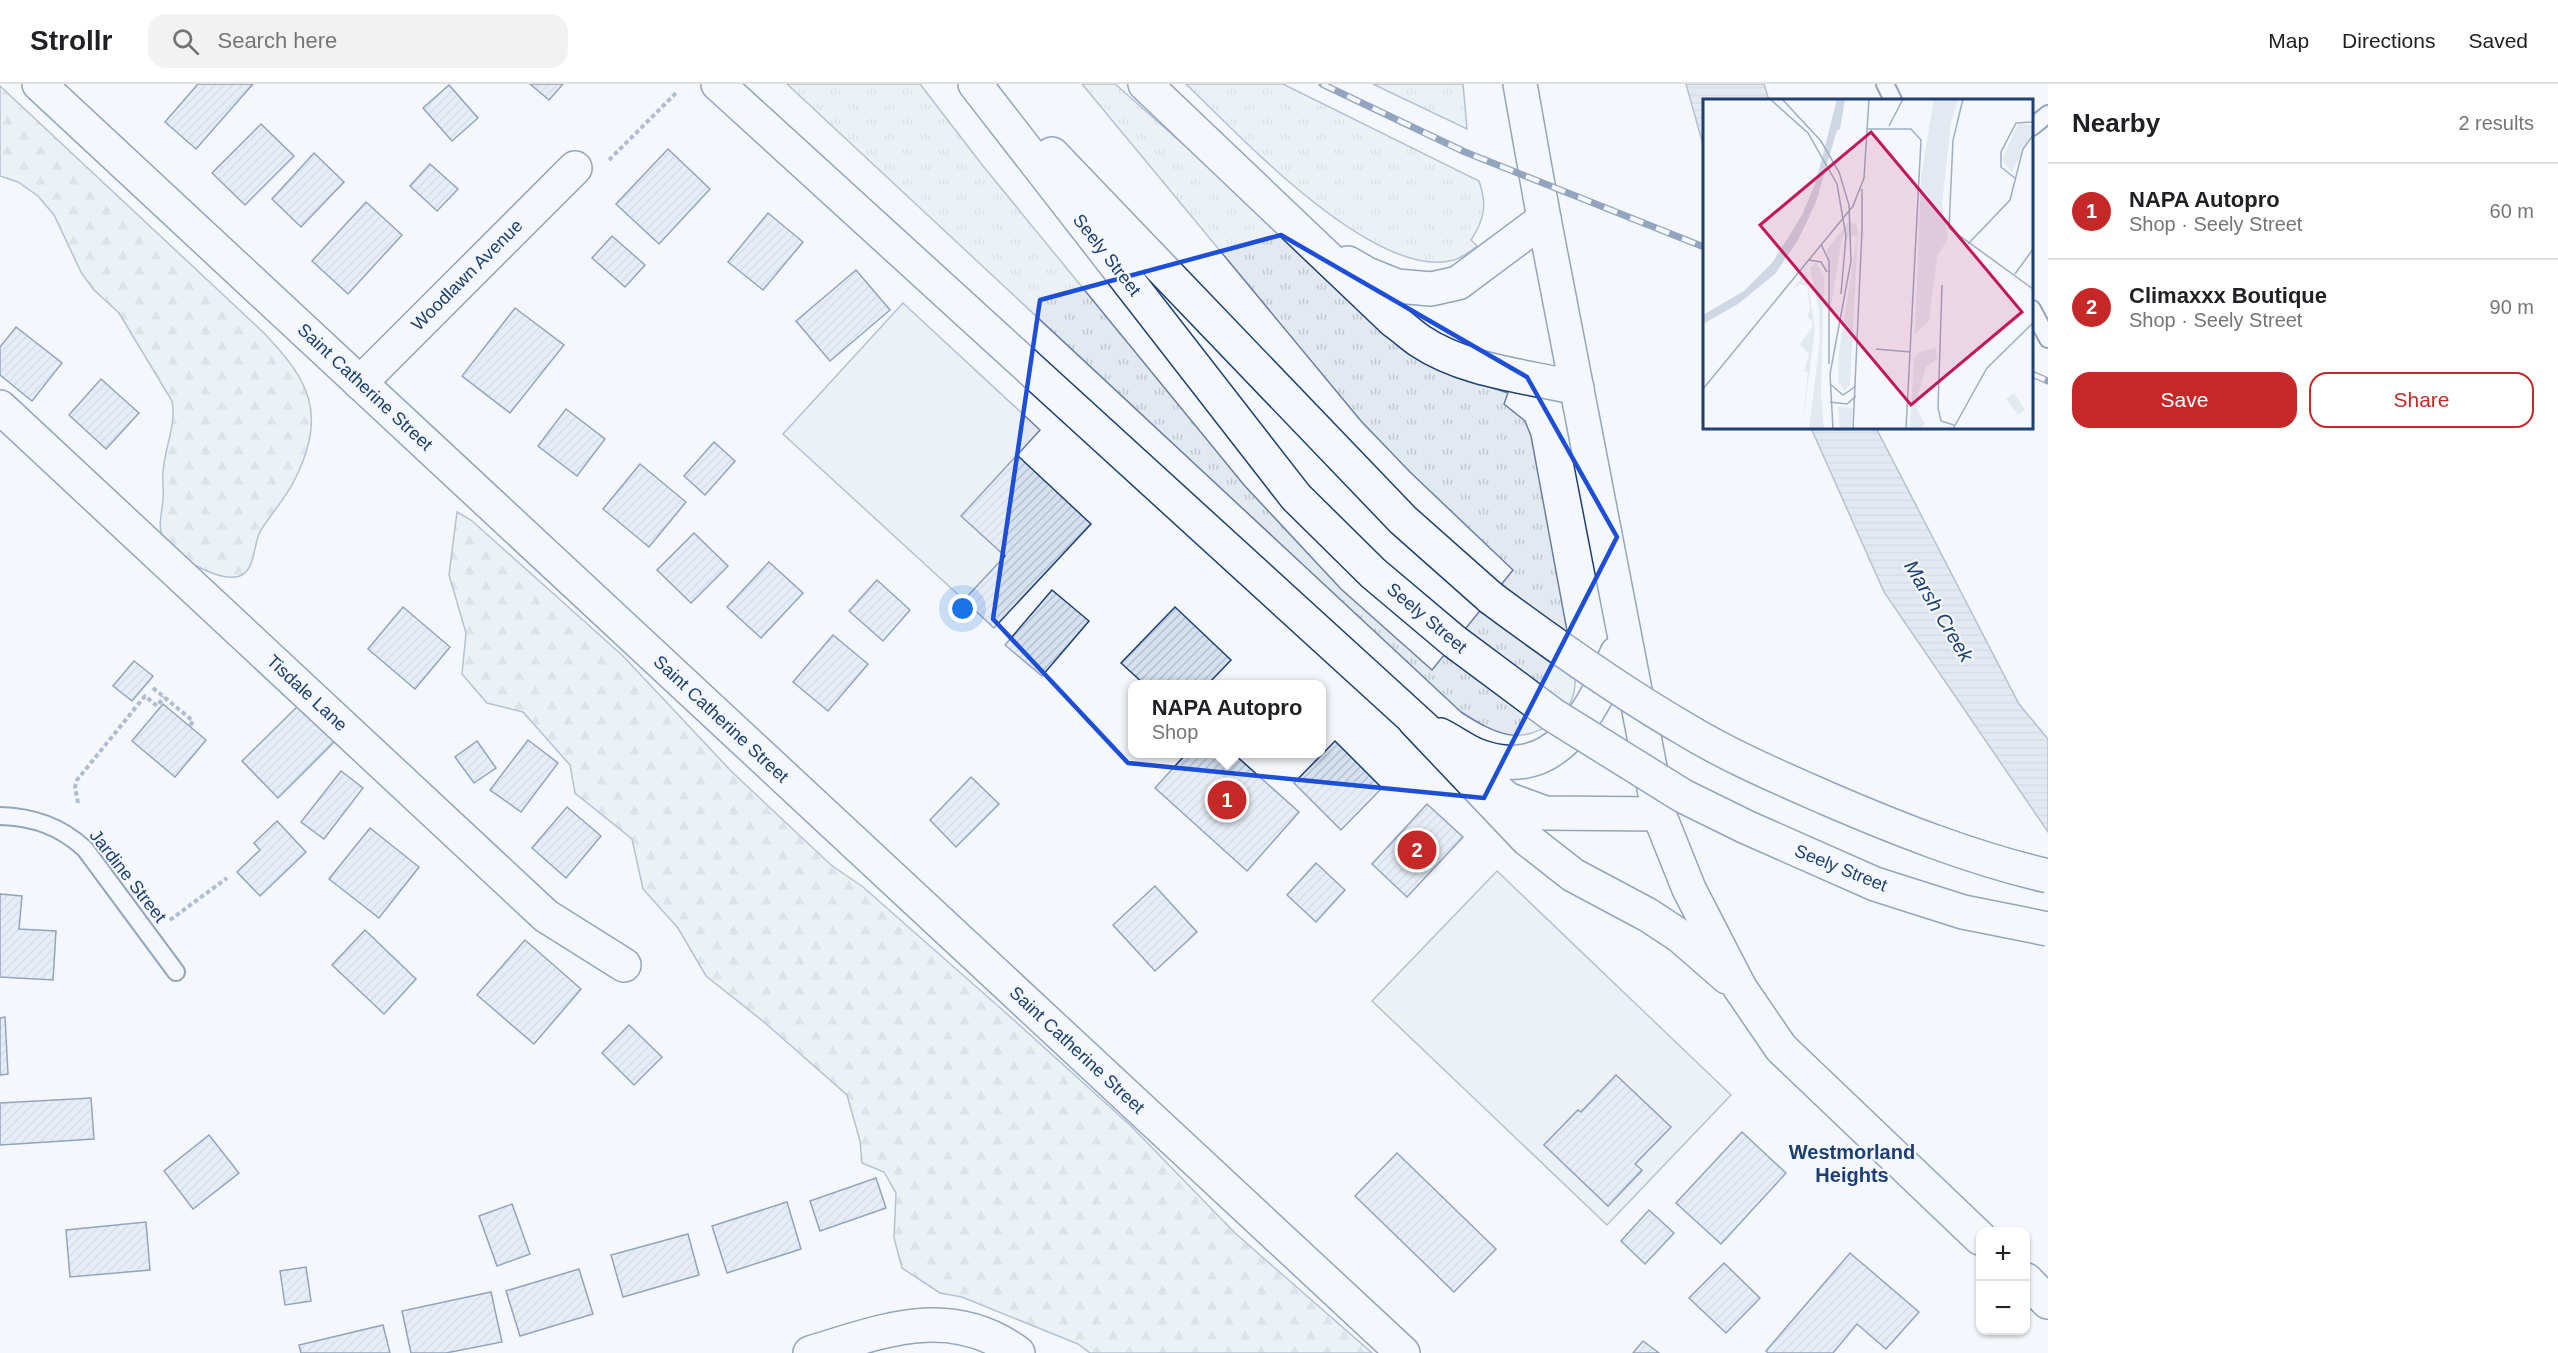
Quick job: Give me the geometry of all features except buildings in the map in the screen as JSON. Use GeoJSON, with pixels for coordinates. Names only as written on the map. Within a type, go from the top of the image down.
{"type":"FeatureCollection","features":[{"type":"Feature","properties":{"kind":"main road","name":"Saint Catherine Street"},"geometry":{"type":"LineString","coordinates":[[39,84],[1402,1353]]}},
{"type":"Feature","properties":{"kind":"main road"},"geometry":{"type":"LineString","coordinates":[[718,84],[1415,721],[1507,799],[1545,813],[1659,814]]}},
{"type":"Feature","properties":{"kind":"main road","name":"Seely Street"},"geometry":{"type":"LineString","coordinates":[[975,84],[1296,497],[1373,573],[1455,642],[1553,715],[1683,796],[1746,827],[1875,884],[1963,912],[2048,929]]}},
{"type":"Feature","properties":{"kind":"main road","name":"Seely Street"},"geometry":{"type":"LineString","coordinates":[[986,84],[1403,520],[1491,598],[1594,672],[1682,728],[1755,768],[1890,826],[1997,865],[2048,876]]}},
{"type":"Feature","properties":{"kind":"main road"},"geometry":{"type":"LineString","coordinates":[[1145,84],[1394,321],[1420,341],[1445,355],[1473,365],[1577,388]]}},
{"type":"Feature","properties":{"kind":"main road"},"geometry":{"type":"LineString","coordinates":[[1520,84],[1659,814],[1689,889],[1740,988],[1781,1048],[1976,1234]]}},
{"type":"Feature","properties":{"kind":"main road","name":"Woodlawn Avenue"},"geometry":{"type":"LineString","coordinates":[[360,383],[574,168]]}},
{"type":"Feature","properties":{"kind":"main road"},"geometry":{"type":"LineString","coordinates":[[1312,242],[1367,274],[1397,286],[1431,288],[1458,283],[1544,219]]}},
{"type":"Feature","properties":{"kind":"main road","name":"Tisdale Lane"},"geometry":{"type":"LineString","coordinates":[[0,407],[546,916],[624,965]]}},
{"type":"Feature","properties":{"kind":"main road"},"geometry":{"type":"LineString","coordinates":[[1415,721],[1476,755],[1508,763],[1532,760],[1554,748],[1577,729],[1599,694],[1624,636]]}},
{"type":"Feature","properties":{"kind":"main road"},"geometry":{"type":"LineString","coordinates":[[1415,721],[1527,839],[1573,874],[1648,915],[1680,936],[1740,988]]}},
{"type":"Feature","properties":{"kind":"main road"},"geometry":{"type":"LineString","coordinates":[[2030,1286],[2048,1302]]}},
{"type":"Feature","properties":{"kind":"main road"},"geometry":{"type":"LineString","coordinates":[[810,1353],[891,1328],[931,1324],[969,1328],[1004,1343],[1018,1353]]}},
{"type":"Feature","properties":{"kind":"lane"},"geometry":{"type":"LineString","coordinates":[[1885,84],[1892,99]]}},
{"type":"Feature","properties":{"kind":"lane"},"geometry":{"type":"LineString","coordinates":[[2033,125],[2048,113]]}},
{"type":"Feature","properties":{"kind":"lane"},"geometry":{"type":"LineString","coordinates":[[2033,313],[2048,339]]}},
{"type":"Feature","properties":{"kind":"lane","name":"Jardine Street"},"geometry":{"type":"LineString","coordinates":[[0,816],[21,817],[42,822],[73,837],[85,849],[176,972]]}},
{"type":"Feature","properties":{"kind":"path"},"geometry":{"type":"LineString","coordinates":[[574,168],[602,167],[676,93]]}},
{"type":"Feature","properties":{"kind":"path"},"geometry":{"type":"LineString","coordinates":[[153,688],[193,721],[190,726]]}},
{"type":"Feature","properties":{"kind":"path"},"geometry":{"type":"LineString","coordinates":[[78,803],[75,787],[77,780],[120,726],[146,696],[157,706],[164,698]]}},
{"type":"Feature","properties":{"kind":"path"},"geometry":{"type":"LineString","coordinates":[[149,936],[227,878]]}},
{"type":"Feature","properties":{"kind":"highlighted area"},"geometry":{"type":"Polygon","coordinates":[[[1281,235],[1527,377],[1617,537],[1484,798],[1128,763],[993,619],[1040,300],[1281,235]]]}},
{"type":"Feature","properties":{"kind":"green space"},"geometry":{"type":"Polygon","coordinates":[[[787,84],[920,84],[983,166],[1244,485],[1341,589],[1432,670],[1513,570],[1410,472],[1361,421],[1082,84],[1115,84],[1418,351],[1465,379],[1508,393],[1504,404],[1525,421],[1531,436],[1575,674],[1574,694],[1570,704],[1557,719],[1544,728],[1520,735],[1497,732],[1461,712],[787,84]]]}},
{"type":"Feature","properties":{"kind":"green space"},"geometry":{"type":"Polygon","coordinates":[[[1186,84],[1283,84],[1479,181],[1484,204],[1482,218],[1471,240],[1477,246],[1454,260],[1422,261],[1386,249],[1348,227],[1310,199],[1239,136],[1186,84]]]}},
{"type":"Feature","properties":{"kind":"green space"},"geometry":{"type":"Polygon","coordinates":[[[1373,84],[1463,84],[1467,129],[1373,84]]]}},
{"type":"Feature","properties":{"kind":"green space"},"geometry":{"type":"Polygon","coordinates":[[[0,86],[263,332],[302,383],[309,400],[312,418],[304,458],[290,488],[258,535],[250,566],[242,575],[223,576],[198,567],[175,552],[162,536],[160,522],[163,473],[172,428],[172,401],[119,313],[93,289],[81,272],[54,215],[38,196],[18,182],[0,176],[0,86]]]}},
{"type":"Feature","properties":{"kind":"green space"},"geometry":{"type":"Polygon","coordinates":[[[457,512],[471,520],[623,656],[732,772],[831,865],[863,887],[1006,1013],[1131,1126],[1235,1233],[1372,1353],[1090,1353],[1078,1344],[962,1297],[940,1293],[902,1268],[894,1238],[896,1193],[884,1172],[862,1163],[860,1141],[847,1095],[764,1022],[706,976],[678,928],[643,889],[632,839],[575,793],[570,765],[523,712],[487,703],[462,674],[466,633],[449,575],[457,512]]]}},
{"type":"Feature","properties":{"kind":"shaded area"},"geometry":{"type":"Polygon","coordinates":[[[903,303],[1040,430],[962,516],[1005,556],[964,600],[783,434],[903,303]]]}},
{"type":"Feature","properties":{"kind":"shaded area"},"geometry":{"type":"Polygon","coordinates":[[[1497,871],[1731,1095],[1607,1225],[1372,1001],[1497,871]],[[1616,1075],[1581,1112],[1578,1110],[1544,1145],[1608,1206],[1642,1171],[1635,1164],[1671,1127],[1616,1075]]]}},
{"type":"Feature","properties":{"kind":"water"},"geometry":{"type":"Polygon","coordinates":[[[1686,84],[1764,84],[1769,99],[1703,99],[1703,144],[1686,84]]]}},
{"type":"Feature","properties":{"kind":"water","name":"Marsh Creek"},"geometry":{"type":"Polygon","coordinates":[[[1811,429],[1877,429],[2019,704],[2048,739],[2048,832],[1884,592],[1811,429]]]}},
{"type":"Feature","properties":{"kind":"railway"},"geometry":{"type":"LineString","coordinates":[[1322,84],[1465,152],[1703,247]]}},
{"type":"Feature","properties":{"kind":"railway"},"geometry":{"type":"LineString","coordinates":[[2033,374],[2048,381]]}},
{"type":"Feature","properties":{"kind":"place","name":"NAPA Autopro"},"geometry":{"type":"Point","coordinates":[1227,800]}},
{"type":"Feature","properties":{"kind":"place","name":"Climaxxx Boutique"},"geometry":{"type":"Point","coordinates":[1417,850]}},
{"type":"Feature","properties":{"kind":"district","name":"Westmorland Heights"},"geometry":{"type":"Point","coordinates":[1852,1164]}}]}
